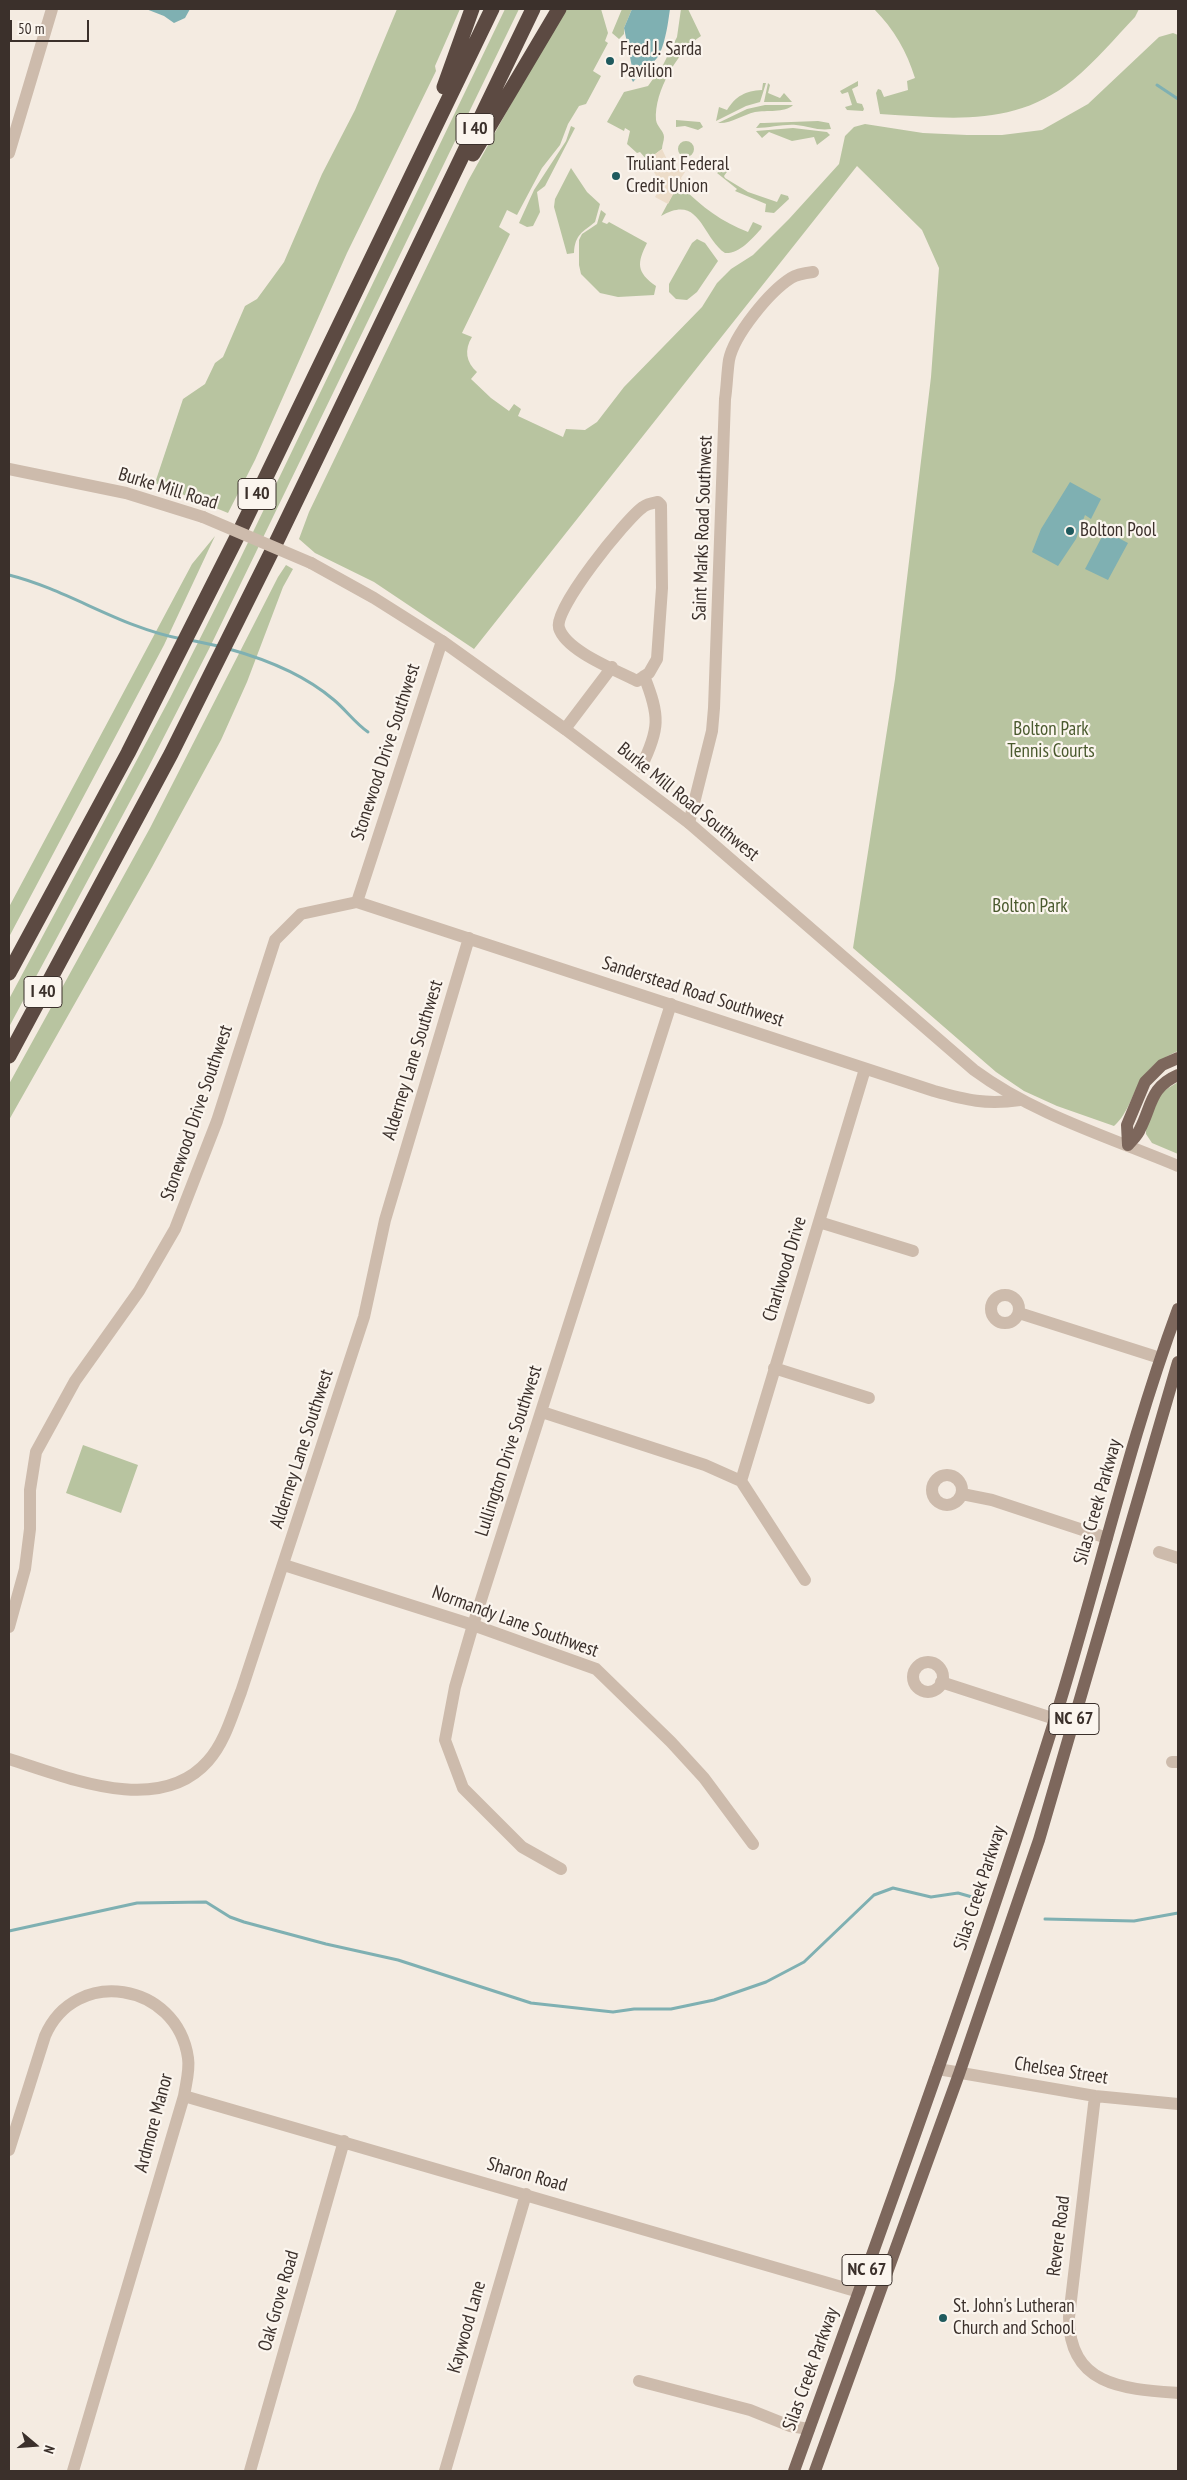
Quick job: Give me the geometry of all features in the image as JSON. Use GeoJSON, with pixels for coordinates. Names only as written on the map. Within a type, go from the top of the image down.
{"type":"FeatureCollection","features":[{"type":"Feature","properties":{"kind":"highway"},"geometry":{"type":"LineString","coordinates":[[420,158],[472,9]]}},
{"type":"Feature","properties":{"kind":"highway","name":"I 40"},"geometry":{"type":"LineString","coordinates":[[9,973],[128,753],[238,535],[492,9]]}},
{"type":"Feature","properties":{"kind":"highway","name":"I 40"},"geometry":{"type":"LineString","coordinates":[[9,1056],[175,746],[272,551],[533,9]]}},
{"type":"Feature","properties":{"kind":"highway"},"geometry":{"type":"LineString","coordinates":[[416,250],[559,9]]}},
{"type":"Feature","properties":{"kind":"main road"},"geometry":{"type":"LineString","coordinates":[[1128,1145],[1126,1125],[1145,1082],[1162,1065],[1178,1058]]}},
{"type":"Feature","properties":{"kind":"main road"},"geometry":{"type":"LineString","coordinates":[[1128,1145],[1140,1130],[1153,1095],[1166,1082],[1178,1075]]}},
{"type":"Feature","properties":{"kind":"main road","name":"Silas Creek Parkway"},"geometry":{"type":"LineString","coordinates":[[794,2471],[984,1938],[1055,1719],[1160,1358],[1178,1309]]}},
{"type":"Feature","properties":{"kind":"main road","name":"Silas Creek Parkway"},"geometry":{"type":"LineString","coordinates":[[815,2471],[959,2074],[1039,1840],[1178,1362]]}},
{"type":"Feature","properties":{"kind":"street"},"geometry":{"type":"LineString","coordinates":[[9,153],[52,9]]}},
{"type":"Feature","properties":{"kind":"street","name":"Saint Marks Road Southwest"},"geometry":{"type":"LineString","coordinates":[[690,823],[714,716],[729,360],[740,334],[749,320],[782,285],[792,277],[813,272]]}},
{"type":"Feature","properties":{"kind":"street","name":"Burke Mill Road"},"geometry":{"type":"LineString","coordinates":[[9,469],[126,493],[203,517],[310,563]]}},
{"type":"Feature","properties":{"kind":"street"},"geometry":{"type":"LineString","coordinates":[[658,502],[661,505],[662,588],[657,659],[644,676],[637,681],[581,652],[566,640],[559,627],[560,613],[578,584],[620,531],[644,506],[658,502]]}},
{"type":"Feature","properties":{"kind":"street","name":"Burke Mill Road Southwest"},"geometry":{"type":"LineString","coordinates":[[310,563],[374,598],[442,641],[565,729],[690,823],[974,1070],[1020,1100],[1075,1125],[1178,1166]]}},
{"type":"Feature","properties":{"kind":"street","name":"Stonewood Drive Southwest"},"geometry":{"type":"LineString","coordinates":[[9,1627],[25,1569],[30,1530],[30,1490],[36,1452],[75,1381],[139,1291],[175,1229],[217,1121],[275,940],[301,914],[357,902],[442,641]]}},
{"type":"Feature","properties":{"kind":"street"},"geometry":{"type":"LineString","coordinates":[[565,729],[612,667]]}},
{"type":"Feature","properties":{"kind":"street"},"geometry":{"type":"LineString","coordinates":[[641,767],[654,738],[657,722],[644,676]]}},
{"type":"Feature","properties":{"kind":"street","name":"Sanderstead Road Southwest"},"geometry":{"type":"LineString","coordinates":[[357,902],[927,1089],[962,1099],[994,1104],[1020,1100]]}},
{"type":"Feature","properties":{"kind":"street","name":"Alderney Lane Southwest"},"geometry":{"type":"LineString","coordinates":[[9,1759],[118,1790],[147,1789],[166,1785],[197,1771],[216,1750],[226,1732],[284,1566],[364,1317],[385,1220],[469,938]]}},
{"type":"Feature","properties":{"kind":"street","name":"Lullington Drive Southwest"},"geometry":{"type":"LineString","coordinates":[[561,1869],[522,1847],[464,1788],[445,1740],[455,1687],[473,1625],[672,1004]]}},
{"type":"Feature","properties":{"kind":"street","name":"Charlwood Drive"},"geometry":{"type":"LineString","coordinates":[[741,1481],[865,1069]]}},
{"type":"Feature","properties":{"kind":"street"},"geometry":{"type":"LineString","coordinates":[[820,1222],[913,1251]]}},
{"type":"Feature","properties":{"kind":"street"},"geometry":{"type":"LineString","coordinates":[[1018,1313],[1160,1358]]}},
{"type":"Feature","properties":{"kind":"street"},"geometry":{"type":"LineString","coordinates":[[774,1368],[869,1398]]}},
{"type":"Feature","properties":{"kind":"street"},"geometry":{"type":"LineString","coordinates":[[542,1412],[705,1465],[741,1481],[805,1580]]}},
{"type":"Feature","properties":{"kind":"street"},"geometry":{"type":"LineString","coordinates":[[962,1494],[992,1500],[1107,1538]]}},
{"type":"Feature","properties":{"kind":"street"},"geometry":{"type":"LineString","coordinates":[[1159,1552],[1178,1558]]}},
{"type":"Feature","properties":{"kind":"street","name":"Normandy Lane Southwest"},"geometry":{"type":"LineString","coordinates":[[284,1566],[473,1625],[596,1669],[671,1742],[704,1778],[753,1844]]}},
{"type":"Feature","properties":{"kind":"street"},"geometry":{"type":"LineString","coordinates":[[942,1682],[1055,1719]]}},
{"type":"Feature","properties":{"kind":"street","name":"Ardmore Manor"},"geometry":{"type":"LineString","coordinates":[[9,2150],[49,2028],[61,2012],[86,1997],[115,1991],[129,1992],[153,2001],[164,2010],[178,2029],[188,2057],[184,2096],[73,2471]]}},
{"type":"Feature","properties":{"kind":"street","name":"Chelsea Street"},"geometry":{"type":"LineString","coordinates":[[938,2069],[1095,2096],[1178,2104]]}},
{"type":"Feature","properties":{"kind":"street","name":"Sharon Road"},"geometry":{"type":"LineString","coordinates":[[184,2096],[859,2292]]}},
{"type":"Feature","properties":{"kind":"street","name":"Revere Road"},"geometry":{"type":"LineString","coordinates":[[1095,2096],[1069,2317],[1071,2341],[1080,2363],[1095,2375],[1132,2388],[1178,2394]]}},
{"type":"Feature","properties":{"kind":"street","name":"Oak Grove Road"},"geometry":{"type":"LineString","coordinates":[[250,2471],[344,2141]]}},
{"type":"Feature","properties":{"kind":"street","name":"Kaywood Lane"},"geometry":{"type":"LineString","coordinates":[[445,2471],[526,2194]]}},
{"type":"Feature","properties":{"kind":"street"},"geometry":{"type":"LineString","coordinates":[[639,2381],[750,2410],[790,2426],[809,2429]]}},
{"type":"Feature","properties":{"kind":"green space"},"geometry":{"type":"Polygon","coordinates":[[[397,9],[460,9],[435,66],[436,71],[347,253],[255,460],[228,513],[155,483],[183,399],[205,384],[215,363],[223,357],[245,306],[257,299],[284,262],[322,174],[355,110],[397,9]]]}},
{"type":"Feature","properties":{"kind":"green space"},"geometry":{"type":"Polygon","coordinates":[[[505,9],[519,9],[210,647],[148,768],[9,1027],[9,999],[170,698],[240,559],[505,9]]]}},
{"type":"Feature","properties":{"kind":"green space","name":"Bolton Park"},"geometry":{"type":"Polygon","coordinates":[[[564,9],[601,9],[608,33],[605,41],[608,43],[593,71],[601,76],[586,104],[579,106],[568,124],[560,145],[542,168],[517,215],[507,210],[499,227],[510,234],[462,333],[472,337],[469,342],[467,356],[470,364],[477,372],[471,379],[491,398],[509,411],[514,404],[521,409],[518,416],[563,437],[566,429],[585,430],[597,422],[624,387],[702,307],[717,283],[731,269],[753,255],[789,219],[839,164],[845,136],[854,127],[865,124],[923,133],[967,135],[1002,135],[1042,130],[1088,104],[1159,37],[1173,33],[1178,35],[1178,1051],[1159,1061],[1147,1072],[1127,1109],[1114,1126],[1057,1106],[1024,1091],[996,1072],[853,948],[895,679],[931,377],[939,268],[922,230],[857,166],[474,649],[374,582],[315,553],[299,539],[309,512],[468,181],[564,9]]]}},
{"type":"Feature","properties":{"kind":"green space"},"geometry":{"type":"Polygon","coordinates":[[[622,9],[632,9],[624,28],[624,34],[619,39],[612,33],[622,9]]]}},
{"type":"Feature","properties":{"kind":"green space"},"geometry":{"type":"Polygon","coordinates":[[[681,9],[688,9],[701,36],[684,51],[663,85],[656,109],[656,120],[664,135],[662,149],[647,160],[640,152],[637,153],[627,144],[630,131],[625,128],[624,131],[607,122],[624,92],[648,86],[663,65],[677,37],[681,9]]]}},
{"type":"Feature","properties":{"kind":"green space"},"geometry":{"type":"Polygon","coordinates":[[[874,9],[1139,9],[1135,17],[1090,65],[1073,80],[1051,95],[1028,106],[1004,113],[981,117],[956,118],[880,114],[876,93],[878,89],[881,90],[884,97],[908,90],[907,81],[915,78],[899,41],[874,9]]]}},
{"type":"Feature","properties":{"kind":"green space"},"geometry":{"type":"Polygon","coordinates":[[[858,81],[858,86],[852,89],[857,103],[862,104],[864,109],[863,111],[847,110],[845,107],[852,105],[848,92],[842,94],[840,91],[858,81]]]}},
{"type":"Feature","properties":{"kind":"green space"},"geometry":{"type":"Polygon","coordinates":[[[763,83],[766,83],[760,102],[746,106],[716,121],[719,107],[727,110],[742,95],[762,90],[763,83]]]}},
{"type":"Feature","properties":{"kind":"green space"},"geometry":{"type":"Polygon","coordinates":[[[768,83],[770,85],[768,93],[780,98],[784,93],[792,102],[764,102],[768,83]]]}},
{"type":"Feature","properties":{"kind":"green space"},"geometry":{"type":"Polygon","coordinates":[[[765,105],[793,105],[790,108],[755,112],[727,122],[718,123],[747,109],[765,105]]]}},
{"type":"Feature","properties":{"kind":"green space"},"geometry":{"type":"Polygon","coordinates":[[[676,120],[700,122],[703,127],[698,130],[685,126],[676,127],[676,120]]]}},
{"type":"Feature","properties":{"kind":"green space"},"geometry":{"type":"Polygon","coordinates":[[[818,121],[829,123],[831,129],[791,125],[756,128],[760,123],[818,121]]]}},
{"type":"Feature","properties":{"kind":"green space"},"geometry":{"type":"Polygon","coordinates":[[[571,126],[575,128],[545,186],[537,192],[540,212],[533,226],[527,227],[519,223],[534,190],[566,141],[571,126]]]}},
{"type":"Feature","properties":{"kind":"green space"},"geometry":{"type":"Polygon","coordinates":[[[793,128],[827,132],[830,135],[817,145],[814,137],[792,141],[769,132],[762,138],[756,131],[793,128]]]}},
{"type":"Feature","properties":{"kind":"green space"},"geometry":{"type":"Polygon","coordinates":[[[686,141],[692,143],[694,149],[692,155],[686,157],[680,155],[678,149],[680,143],[686,141]]]}},
{"type":"Feature","properties":{"kind":"green space"},"geometry":{"type":"Polygon","coordinates":[[[571,168],[587,192],[600,204],[595,222],[578,237],[574,253],[567,254],[554,207],[555,199],[571,168]]]}},
{"type":"Feature","properties":{"kind":"green space"},"geometry":{"type":"Polygon","coordinates":[[[723,169],[729,169],[724,176],[725,178],[748,192],[777,202],[781,194],[788,196],[789,199],[774,213],[765,212],[766,204],[735,191],[737,189],[717,173],[723,169]]]}},
{"type":"Feature","properties":{"kind":"green space"},"geometry":{"type":"Polygon","coordinates":[[[682,187],[697,201],[730,224],[748,232],[753,222],[762,226],[761,229],[740,248],[730,253],[725,253],[717,246],[692,213],[684,210],[674,210],[661,216],[676,188],[682,187]]]}},
{"type":"Feature","properties":{"kind":"green space"},"geometry":{"type":"Polygon","coordinates":[[[601,210],[606,214],[602,222],[607,224],[609,222],[647,243],[641,256],[640,267],[649,281],[656,286],[654,295],[618,297],[600,293],[581,274],[579,240],[582,234],[597,224],[601,210]]]}},
{"type":"Feature","properties":{"kind":"green space"},"geometry":{"type":"Polygon","coordinates":[[[697,239],[705,243],[718,261],[697,292],[687,300],[676,299],[669,292],[669,284],[692,243],[697,239]]]}},
{"type":"Feature","properties":{"kind":"green space"},"geometry":{"type":"Polygon","coordinates":[[[215,536],[164,645],[9,937],[9,907],[192,564],[215,536]]]}},
{"type":"Feature","properties":{"kind":"green space"},"geometry":{"type":"Polygon","coordinates":[[[286,565],[293,569],[283,587],[247,682],[221,740],[152,867],[9,1120],[9,1084],[150,828],[278,577],[286,565]]]}},
{"type":"Feature","properties":{"kind":"green space"},"geometry":{"type":"Polygon","coordinates":[[[1178,1082],[1178,1154],[1152,1143],[1146,1134],[1146,1126],[1162,1092],[1178,1082]]]}},
{"type":"Feature","properties":{"kind":"green space"},"geometry":{"type":"Polygon","coordinates":[[[83,1445],[138,1465],[121,1513],[66,1493],[83,1445]]]}},
{"type":"Feature","properties":{"kind":"shaded area"},"geometry":{"type":"Polygon","coordinates":[[[662,149],[669,164],[685,172],[681,178],[684,184],[676,189],[668,204],[655,197],[660,188],[662,192],[665,191],[647,160],[662,149]]]}},
{"type":"Feature","properties":{"kind":"water"},"geometry":{"type":"Polygon","coordinates":[[[146,9],[190,9],[185,18],[174,23],[164,16],[146,9]]]}},
{"type":"Feature","properties":{"kind":"water"},"geometry":{"type":"Polygon","coordinates":[[[632,9],[670,9],[665,37],[659,56],[646,72],[640,74],[633,82],[629,74],[632,67],[624,28],[632,9]]]}},
{"type":"Feature","properties":{"kind":"water"},"geometry":{"type":"Polygon","coordinates":[[[1070,482],[1101,499],[1091,519],[1085,515],[1076,539],[1058,566],[1032,552],[1041,529],[1070,482]]]}},
{"type":"Feature","properties":{"kind":"water"},"geometry":{"type":"Polygon","coordinates":[[[1105,531],[1128,543],[1108,580],[1085,569],[1105,531]]]}},
{"type":"Feature","properties":{"kind":"waterway"},"geometry":{"type":"LineString","coordinates":[[1157,85],[1178,99]]}},
{"type":"Feature","properties":{"kind":"waterway"},"geometry":{"type":"LineString","coordinates":[[9,575],[53,590],[116,618],[160,634],[182,639]]}},
{"type":"Feature","properties":{"kind":"waterway"},"geometry":{"type":"LineString","coordinates":[[190,640],[218,646]]}},
{"type":"Feature","properties":{"kind":"waterway"},"geometry":{"type":"LineString","coordinates":[[229,649],[270,663],[310,683],[334,700],[368,732]]}},
{"type":"Feature","properties":{"kind":"waterway"},"geometry":{"type":"LineString","coordinates":[[9,1931],[137,1903],[206,1902],[230,1917],[244,1922],[326,1944],[398,1960],[531,2003],[613,2012],[634,2009],[671,2009],[714,2000],[766,1982],[804,1962],[874,1895],[893,1888],[931,1897],[958,1893],[972,1897]]}},
{"type":"Feature","properties":{"kind":"waterway"},"geometry":{"type":"LineString","coordinates":[[1045,1919],[1134,1921],[1178,1913]]}},
{"type":"Feature","properties":{"kind":"place","name":"Fred J. Sarda Pavilion"},"geometry":{"type":"Point","coordinates":[610,61]}},
{"type":"Feature","properties":{"kind":"place","name":"Truliant Federal Credit Union"},"geometry":{"type":"Point","coordinates":[616,176]}},
{"type":"Feature","properties":{"kind":"place","name":"Bolton Pool"},"geometry":{"type":"Point","coordinates":[1070,531]}},
{"type":"Feature","properties":{"kind":"place","name":"St. John's Lutheran Church and School"},"geometry":{"type":"Point","coordinates":[943,2318]}},
{"type":"Feature","properties":{"kind":"park label","name":"Bolton Park Tennis Courts"},"geometry":{"type":"Point","coordinates":[1051,741]}}]}
